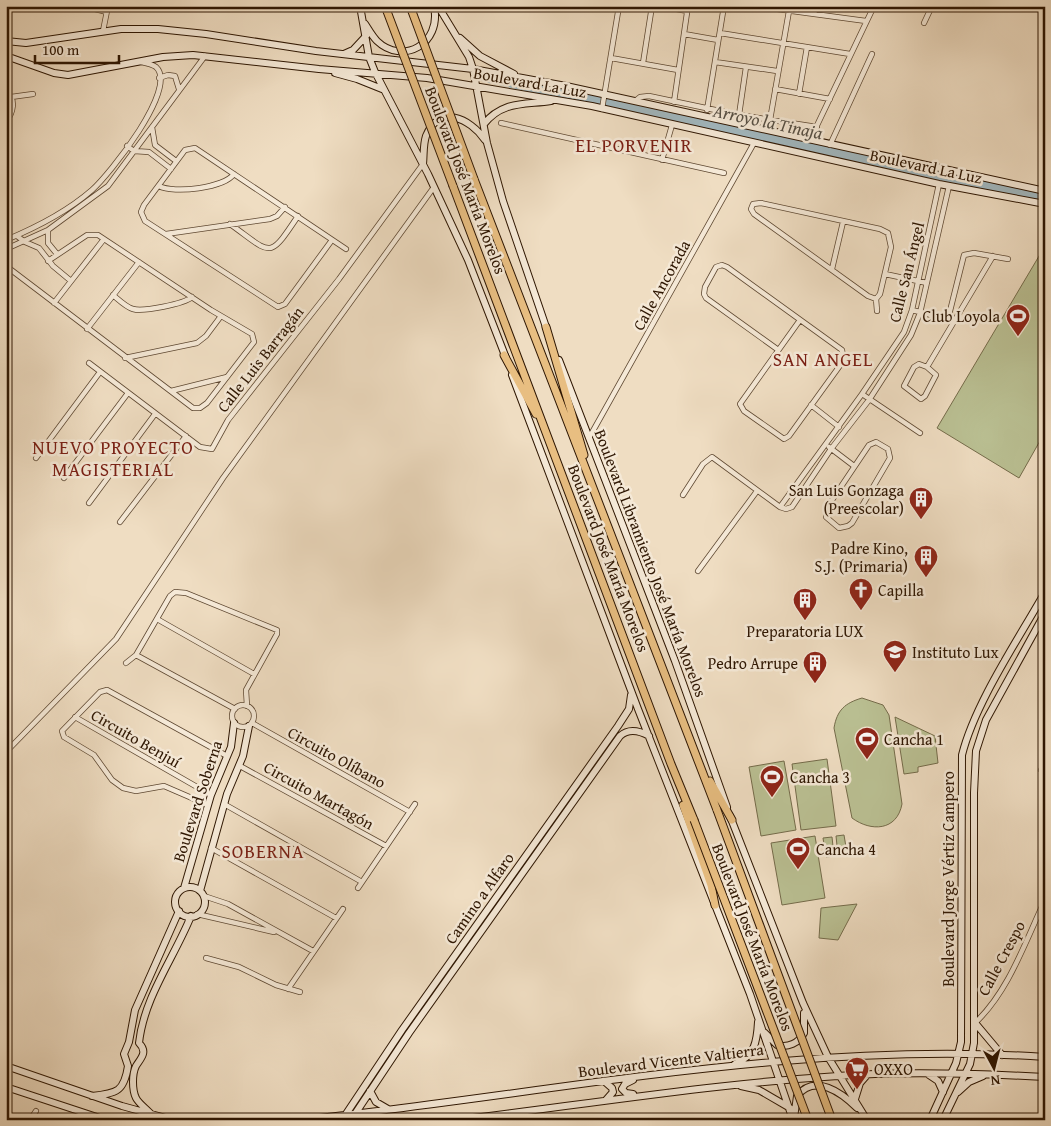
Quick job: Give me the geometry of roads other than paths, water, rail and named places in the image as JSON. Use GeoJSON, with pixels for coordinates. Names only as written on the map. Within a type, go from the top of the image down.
{"type":"FeatureCollection","features":[{"type":"Feature","properties":{"kind":"main road"},"geometry":{"type":"LineString","coordinates":[[360,6],[370,57],[375,72],[382,89],[423,164],[468,260],[631,690],[759,1018],[793,1120]]}},
{"type":"Feature","properties":{"kind":"main road","name":"Boulevard José María Morelos"},"geometry":{"type":"LineString","coordinates":[[386,6],[670,764],[694,820],[808,1120]]}},
{"type":"Feature","properties":{"kind":"main road","name":"Boulevard José María Morelos"},"geometry":{"type":"LineString","coordinates":[[410,6],[584,466],[718,810],[832,1120]]}},
{"type":"Feature","properties":{"kind":"main road"},"geometry":{"type":"LineString","coordinates":[[363,21],[377,41],[385,47],[401,50],[410,49],[425,43],[435,28],[434,6]]}},
{"type":"Feature","properties":{"kind":"main road","name":"Boulevard Libramiento José María Morelos"},"geometry":{"type":"LineString","coordinates":[[438,6],[469,57],[474,69],[487,143],[511,227],[546,327],[675,661],[732,820],[802,1003],[828,1056],[842,1076],[865,1117]]}},
{"type":"Feature","properties":{"kind":"main road","name":"Boulevard La Luz"},"geometry":{"type":"LineString","coordinates":[[6,42],[26,44],[103,31],[143,28],[182,31],[343,55],[474,69],[1045,191]]}},
{"type":"Feature","properties":{"kind":"main road"},"geometry":{"type":"LineString","coordinates":[[451,29],[480,56],[522,78]]}},
{"type":"Feature","properties":{"kind":"main road"},"geometry":{"type":"LineString","coordinates":[[343,55],[353,50],[366,36]]}},
{"type":"Feature","properties":{"kind":"main road","name":"Boulevard La Luz"},"geometry":{"type":"LineString","coordinates":[[6,56],[54,73],[68,75],[170,56],[205,56],[319,70],[375,72],[602,107],[672,125],[939,184],[1045,204]]}},
{"type":"Feature","properties":{"kind":"main road"},"geometry":{"type":"LineString","coordinates":[[319,70],[358,79],[382,89]]}},
{"type":"Feature","properties":{"kind":"main road"},"geometry":{"type":"LineString","coordinates":[[484,124],[491,114],[508,106],[556,100]]}},
{"type":"Feature","properties":{"kind":"main road"},"geometry":{"type":"LineString","coordinates":[[423,164],[425,138],[434,125],[446,118],[457,118],[471,123],[487,143]]}},
{"type":"Feature","properties":{"kind":"main road"},"geometry":{"type":"LineString","coordinates":[[546,327],[582,444],[584,466]]}},
{"type":"Feature","properties":{"kind":"main road"},"geometry":{"type":"LineString","coordinates":[[504,355],[550,441]]}},
{"type":"Feature","properties":{"kind":"main road","name":"Boulevard Jorge Vértiz Campero"},"geometry":{"type":"LineString","coordinates":[[930,1120],[951,1075],[962,1031],[962,755],[968,734],[982,704],[1045,592]]}},
{"type":"Feature","properties":{"kind":"main road","name":"Boulevard Jorge Vértiz Campero"},"geometry":{"type":"LineString","coordinates":[[943,1120],[973,1053],[976,989],[974,793],[976,751],[986,720],[1045,613]]}},
{"type":"Feature","properties":{"kind":"main road","name":"Camino a Alfaro"},"geometry":{"type":"LineString","coordinates":[[343,1117],[629,709],[631,690]]}},
{"type":"Feature","properties":{"kind":"main road","name":"Boulevard Soberna"},"geometry":{"type":"LineString","coordinates":[[184,888],[213,791],[231,747],[234,723]]}},
{"type":"Feature","properties":{"kind":"main road","name":"Boulevard Soberna"},"geometry":{"type":"LineString","coordinates":[[202,894],[211,848],[227,794],[240,766],[250,725]]}},
{"type":"Feature","properties":{"kind":"main road","name":"Camino a Alfaro"},"geometry":{"type":"LineString","coordinates":[[353,1117],[620,736],[624,733],[636,731],[649,736]]}},
{"type":"Feature","properties":{"kind":"main road"},"geometry":{"type":"LineString","coordinates":[[698,759],[732,820]]}},
{"type":"Feature","properties":{"kind":"main road"},"geometry":{"type":"LineString","coordinates":[[670,764],[711,885],[715,905]]}},
{"type":"Feature","properties":{"kind":"main road"},"geometry":{"type":"LineString","coordinates":[[213,791],[227,794]]}},
{"type":"Feature","properties":{"kind":"main road"},"geometry":{"type":"LineString","coordinates":[[531,847],[538,852]]}},
{"type":"Feature","properties":{"kind":"main road"},"geometry":{"type":"LineString","coordinates":[[92,1096],[109,1094],[120,1088],[126,1079],[128,1066],[124,1054],[129,1042],[140,996],[179,911],[175,898],[184,888],[190,887],[202,894],[204,907],[194,915],[150,1000],[138,1043]]}},
{"type":"Feature","properties":{"kind":"main road"},"geometry":{"type":"LineString","coordinates":[[179,911],[194,915]]}},
{"type":"Feature","properties":{"kind":"main road"},"geometry":{"type":"LineString","coordinates":[[472,931],[479,935]]}},
{"type":"Feature","properties":{"kind":"main road"},"geometry":{"type":"LineString","coordinates":[[961,994],[965,1000],[970,1000],[976,989]]}},
{"type":"Feature","properties":{"kind":"main road"},"geometry":{"type":"LineString","coordinates":[[763,1030],[777,1045],[788,1046],[799,1040],[806,1026],[802,1003]]}},
{"type":"Feature","properties":{"kind":"main road"},"geometry":{"type":"LineString","coordinates":[[726,1066],[740,1062],[753,1051],[758,1037],[759,1018]]}},
{"type":"Feature","properties":{"kind":"main road"},"geometry":{"type":"LineString","coordinates":[[975,1024],[1002,1055]]}},
{"type":"Feature","properties":{"kind":"main road"},"geometry":{"type":"LineString","coordinates":[[129,1042],[138,1043],[143,1048],[143,1056],[136,1066],[133,1083],[134,1096],[152,1115]]}},
{"type":"Feature","properties":{"kind":"main road","name":"Boulevard Vicente Valtierra"},"geometry":{"type":"LineString","coordinates":[[301,1120],[353,1117],[380,1111],[641,1076],[828,1056],[973,1053],[1045,1057]]}},
{"type":"Feature","properties":{"kind":"main road"},"geometry":{"type":"LineString","coordinates":[[6,1066],[92,1096],[173,1120]]}},
{"type":"Feature","properties":{"kind":"main road"},"geometry":{"type":"LineString","coordinates":[[128,1066],[136,1066]]}},
{"type":"Feature","properties":{"kind":"main road"},"geometry":{"type":"LineString","coordinates":[[928,1074],[938,1081],[943,1092]]}},
{"type":"Feature","properties":{"kind":"main road"},"geometry":{"type":"LineString","coordinates":[[955,1095],[969,1082],[990,1074]]}},
{"type":"Feature","properties":{"kind":"main road","name":"Boulevard Vicente Valtierra"},"geometry":{"type":"LineString","coordinates":[[458,1120],[657,1093],[842,1076],[990,1074],[1045,1077]]}},
{"type":"Feature","properties":{"kind":"main road"},"geometry":{"type":"LineString","coordinates":[[855,1099],[860,1083],[867,1075]]}},
{"type":"Feature","properties":{"kind":"main road"},"geometry":{"type":"LineString","coordinates":[[641,1076],[622,1086],[623,1092],[657,1093]]}},
{"type":"Feature","properties":{"kind":"main road"},"geometry":{"type":"LineString","coordinates":[[604,1081],[612,1088],[613,1092],[605,1101]]}},
{"type":"Feature","properties":{"kind":"main road"},"geometry":{"type":"LineString","coordinates":[[735,1085],[759,1090],[790,1108]]}},
{"type":"Feature","properties":{"kind":"main road"},"geometry":{"type":"LineString","coordinates":[[6,1087],[106,1120]]}},
{"type":"Feature","properties":{"kind":"main road"},"geometry":{"type":"LineString","coordinates":[[793,1120],[797,1096],[809,1088],[816,1087],[836,1090],[865,1117]]}},
{"type":"Feature","properties":{"kind":"main road"},"geometry":{"type":"LineString","coordinates":[[370,1091],[376,1102],[390,1110]]}},
{"type":"Feature","properties":{"kind":"main road"},"geometry":{"type":"LineString","coordinates":[[373,1120],[375,1114],[380,1111]]}},
{"type":"Feature","properties":{"kind":"street"},"geometry":{"type":"LineString","coordinates":[[82,6],[107,12]]}},
{"type":"Feature","properties":{"kind":"street"},"geometry":{"type":"LineString","coordinates":[[103,31],[108,6]]}},
{"type":"Feature","properties":{"kind":"street"},"geometry":{"type":"LineString","coordinates":[[602,107],[619,6]]}},
{"type":"Feature","properties":{"kind":"street"},"geometry":{"type":"LineString","coordinates":[[643,63],[652,6]]}},
{"type":"Feature","properties":{"kind":"street"},"geometry":{"type":"LineString","coordinates":[[661,6],[688,9],[674,102]]}},
{"type":"Feature","properties":{"kind":"street"},"geometry":{"type":"LineString","coordinates":[[705,119],[724,6]]}},
{"type":"Feature","properties":{"kind":"street"},"geometry":{"type":"LineString","coordinates":[[754,6],[781,8],[789,11],[866,22]]}},
{"type":"Feature","properties":{"kind":"street"},"geometry":{"type":"LineString","coordinates":[[814,14],[816,6]]}},
{"type":"Feature","properties":{"kind":"street"},"geometry":{"type":"LineString","coordinates":[[810,140],[874,6]]}},
{"type":"Feature","properties":{"kind":"street"},"geometry":{"type":"LineString","coordinates":[[924,23],[932,6]]}},
{"type":"Feature","properties":{"kind":"street"},"geometry":{"type":"LineString","coordinates":[[770,120],[777,71],[789,11]]}},
{"type":"Feature","properties":{"kind":"street"},"geometry":{"type":"LineString","coordinates":[[720,33],[850,54]]}},
{"type":"Feature","properties":{"kind":"street"},"geometry":{"type":"LineString","coordinates":[[684,34],[718,40]]}},
{"type":"Feature","properties":{"kind":"street"},"geometry":{"type":"LineString","coordinates":[[799,94],[807,47]]}},
{"type":"Feature","properties":{"kind":"street"},"geometry":{"type":"LineString","coordinates":[[830,145],[872,54]]}},
{"type":"Feature","properties":{"kind":"street"},"geometry":{"type":"LineString","coordinates":[[6,249],[48,230],[108,186],[179,88],[205,56]]}},
{"type":"Feature","properties":{"kind":"street"},"geometry":{"type":"LineString","coordinates":[[611,58],[678,70]]}},
{"type":"Feature","properties":{"kind":"street"},"geometry":{"type":"LineString","coordinates":[[6,240],[43,222],[92,190],[127,146],[153,109],[159,78],[155,66],[140,62]]}},
{"type":"Feature","properties":{"kind":"street"},"geometry":{"type":"LineString","coordinates":[[715,62],[777,71]]}},
{"type":"Feature","properties":{"kind":"street"},"geometry":{"type":"LineString","coordinates":[[739,115],[746,67]]}},
{"type":"Feature","properties":{"kind":"street"},"geometry":{"type":"LineString","coordinates":[[159,78],[168,75],[174,76],[179,88]]}},
{"type":"Feature","properties":{"kind":"street"},"geometry":{"type":"LineString","coordinates":[[774,89],[830,99]]}},
{"type":"Feature","properties":{"kind":"street"},"geometry":{"type":"LineString","coordinates":[[6,92],[12,97],[13,110],[6,122]]}},
{"type":"Feature","properties":{"kind":"street"},"geometry":{"type":"LineString","coordinates":[[12,97],[33,94]]}},
{"type":"Feature","properties":{"kind":"street"},"geometry":{"type":"LineString","coordinates":[[635,102],[640,97],[645,96],[739,115],[816,127]]}},
{"type":"Feature","properties":{"kind":"street"},"geometry":{"type":"LineString","coordinates":[[500,123],[724,173]]}},
{"type":"Feature","properties":{"kind":"street"},"geometry":{"type":"LineString","coordinates":[[662,160],[672,125]]}},
{"type":"Feature","properties":{"kind":"street"},"geometry":{"type":"LineString","coordinates":[[152,127],[156,145],[176,161]]}},
{"type":"Feature","properties":{"kind":"street","name":"Calle Ancorada"},"geometry":{"type":"LineString","coordinates":[[589,438],[754,143]]}},
{"type":"Feature","properties":{"kind":"street"},"geometry":{"type":"LineString","coordinates":[[149,152],[156,145]]}},
{"type":"Feature","properties":{"kind":"street"},"geometry":{"type":"LineString","coordinates":[[127,146],[134,151],[149,152],[170,169]]}},
{"type":"Feature","properties":{"kind":"street"},"geometry":{"type":"LineString","coordinates":[[332,240],[285,304],[278,307],[145,221],[141,212],[185,150],[195,148],[346,249]]}},
{"type":"Feature","properties":{"kind":"street","name":"Calle Luis Barragán"},"geometry":{"type":"LineString","coordinates":[[89,363],[204,449],[214,446],[228,420],[339,279],[423,164]]}},
{"type":"Feature","properties":{"kind":"street"},"geometry":{"type":"LineString","coordinates":[[159,186],[169,190],[186,189],[224,182],[234,174]]}},
{"type":"Feature","properties":{"kind":"street","name":"Calle San Ángel"},"geometry":{"type":"LineString","coordinates":[[939,184],[912,310],[899,340],[780,507],[786,509],[792,507],[831,449],[869,400],[905,346],[920,313],[949,186]]}},
{"type":"Feature","properties":{"kind":"street"},"geometry":{"type":"LineString","coordinates":[[6,752],[116,639],[223,478],[434,187]]}},
{"type":"Feature","properties":{"kind":"street"},"geometry":{"type":"LineString","coordinates":[[876,299],[868,296],[754,214],[752,206],[755,203],[761,202],[880,229],[888,233],[891,247],[880,294],[876,299],[877,311]]}},
{"type":"Feature","properties":{"kind":"street"},"geometry":{"type":"LineString","coordinates":[[166,234],[273,218],[285,207]]}},
{"type":"Feature","properties":{"kind":"street"},"geometry":{"type":"LineString","coordinates":[[230,224],[264,248],[272,249],[279,244],[298,216]]}},
{"type":"Feature","properties":{"kind":"street"},"geometry":{"type":"LineString","coordinates":[[832,269],[843,222]]}},
{"type":"Feature","properties":{"kind":"street"},"geometry":{"type":"LineString","coordinates":[[48,230],[48,243],[57,254]]}},
{"type":"Feature","properties":{"kind":"street"},"geometry":{"type":"LineString","coordinates":[[6,266],[193,408],[200,408],[207,403],[254,342],[254,337],[104,238],[95,234],[87,235],[48,261]]}},
{"type":"Feature","properties":{"kind":"street"},"geometry":{"type":"LineString","coordinates":[[17,236],[39,248],[48,261],[71,281]]}},
{"type":"Feature","properties":{"kind":"street"},"geometry":{"type":"LineString","coordinates":[[54,303],[104,238]]}},
{"type":"Feature","properties":{"kind":"street"},"geometry":{"type":"LineString","coordinates":[[39,248],[48,243]]}},
{"type":"Feature","properties":{"kind":"street"},"geometry":{"type":"LineString","coordinates":[[948,319],[964,255],[974,252],[1008,259]]}},
{"type":"Feature","properties":{"kind":"street"},"geometry":{"type":"LineString","coordinates":[[927,367],[993,256]]}},
{"type":"Feature","properties":{"kind":"street"},"geometry":{"type":"LineString","coordinates":[[87,329],[139,262]]}},
{"type":"Feature","properties":{"kind":"street"},"geometry":{"type":"LineString","coordinates":[[777,349],[704,294],[705,287],[716,267],[727,266],[842,350],[845,357],[789,436],[784,439],[742,408],[741,400],[800,320]]}},
{"type":"Feature","properties":{"kind":"street"},"geometry":{"type":"LineString","coordinates":[[885,274],[928,283]]}},
{"type":"Feature","properties":{"kind":"street"},"geometry":{"type":"LineString","coordinates":[[113,295],[130,308],[137,310],[183,303],[192,297]]}},
{"type":"Feature","properties":{"kind":"street"},"geometry":{"type":"LineString","coordinates":[[912,310],[954,322]]}},
{"type":"Feature","properties":{"kind":"street"},"geometry":{"type":"LineString","coordinates":[[125,358],[197,343],[206,336],[221,316]]}},
{"type":"Feature","properties":{"kind":"street"},"geometry":{"type":"LineString","coordinates":[[922,364],[927,367],[935,373],[936,377],[925,396],[918,398],[904,388],[904,383],[916,365],[922,364]]}},
{"type":"Feature","properties":{"kind":"street"},"geometry":{"type":"LineString","coordinates":[[36,458],[100,372]]}},
{"type":"Feature","properties":{"kind":"street"},"geometry":{"type":"LineString","coordinates":[[171,391],[226,377]]}},
{"type":"Feature","properties":{"kind":"street"},"geometry":{"type":"LineString","coordinates":[[64,478],[128,393]]}},
{"type":"Feature","properties":{"kind":"street"},"geometry":{"type":"LineString","coordinates":[[862,394],[920,432]]}},
{"type":"Feature","properties":{"kind":"street"},"geometry":{"type":"LineString","coordinates":[[811,405],[844,431]]}},
{"type":"Feature","properties":{"kind":"street"},"geometry":{"type":"LineString","coordinates":[[89,503],[155,414]]}},
{"type":"Feature","properties":{"kind":"street"},"geometry":{"type":"LineString","coordinates":[[120,522],[186,436]]}},
{"type":"Feature","properties":{"kind":"street"},"geometry":{"type":"LineString","coordinates":[[876,442],[890,452],[889,461],[852,523],[839,528],[826,517],[825,513],[854,466],[871,443],[876,442]]}},
{"type":"Feature","properties":{"kind":"street"},"geometry":{"type":"LineString","coordinates":[[826,445],[854,466]]}},
{"type":"Feature","properties":{"kind":"street"},"geometry":{"type":"LineString","coordinates":[[683,495],[706,460],[712,457],[780,507]]}},
{"type":"Feature","properties":{"kind":"street"},"geometry":{"type":"LineString","coordinates":[[698,571],[757,491]]}},
{"type":"Feature","properties":{"kind":"street"},"geometry":{"type":"LineString","coordinates":[[126,663],[136,655],[170,596],[175,592],[181,591],[275,628],[277,634],[246,690],[247,706]]}},
{"type":"Feature","properties":{"kind":"street"},"geometry":{"type":"LineString","coordinates":[[157,619],[254,674]]}},
{"type":"Feature","properties":{"kind":"street"},"geometry":{"type":"LineString","coordinates":[[136,655],[235,709]]}},
{"type":"Feature","properties":{"kind":"street","name":"Circuito Benjuí"},"geometry":{"type":"LineString","coordinates":[[208,806],[164,786],[136,791],[116,784],[94,755],[63,735],[64,728],[100,692],[112,691],[227,756]]}},
{"type":"Feature","properties":{"kind":"street"},"geometry":{"type":"LineString","coordinates":[[240,705],[247,706],[254,713],[250,725],[241,727],[234,723],[232,716],[235,709],[240,705]]}},
{"type":"Feature","properties":{"kind":"street","name":"Circuito Benjuí"},"geometry":{"type":"LineString","coordinates":[[75,718],[213,791]]}},
{"type":"Feature","properties":{"kind":"street","name":"Circuito Olíbano"},"geometry":{"type":"LineString","coordinates":[[250,725],[410,812]]}},
{"type":"Feature","properties":{"kind":"street"},"geometry":{"type":"LineString","coordinates":[[1041,770],[1045,763]]}},
{"type":"Feature","properties":{"kind":"street","name":"Circuito Martagón"},"geometry":{"type":"LineString","coordinates":[[240,766],[386,846]]}},
{"type":"Feature","properties":{"kind":"street"},"geometry":{"type":"LineString","coordinates":[[224,804],[362,882]]}},
{"type":"Feature","properties":{"kind":"street"},"geometry":{"type":"LineString","coordinates":[[358,888],[415,804]]}},
{"type":"Feature","properties":{"kind":"street"},"geometry":{"type":"LineString","coordinates":[[211,848],[336,918]]}},
{"type":"Feature","properties":{"kind":"street"},"geometry":{"type":"LineString","coordinates":[[202,894],[228,904],[313,951]]}},
{"type":"Feature","properties":{"kind":"street","name":"Calle Crespo"},"geometry":{"type":"LineString","coordinates":[[975,1024],[986,1013],[1006,983],[1045,900]]}},
{"type":"Feature","properties":{"kind":"street"},"geometry":{"type":"LineString","coordinates":[[288,989],[343,909]]}},
{"type":"Feature","properties":{"kind":"street"},"geometry":{"type":"LineString","coordinates":[[194,915],[276,932]]}},
{"type":"Feature","properties":{"kind":"street"},"geometry":{"type":"LineString","coordinates":[[206,958],[240,968],[288,989],[300,992]]}},
{"type":"Feature","properties":{"kind":"street"},"geometry":{"type":"LineString","coordinates":[[30,1120],[36,1112]]}},
{"type":"Feature","properties":{"kind":"street"},"geometry":{"type":"LineString","coordinates":[[6,1116],[14,1120]]}},
{"type":"Feature","properties":{"kind":"waterway","name":"Arroyo la Tinaja"},"geometry":{"type":"LineString","coordinates":[[485,77],[1045,199]]}},
{"type":"Feature","properties":{"kind":"place","name":"Club Loyola"},"geometry":{"type":"Point","coordinates":[1018,337]}},
{"type":"Feature","properties":{"kind":"place","name":"San Luis Gonzaga (Preescolar)"},"geometry":{"type":"Point","coordinates":[921,520]}},
{"type":"Feature","properties":{"kind":"place","name":"Padre Kino, S.J. (Primaria)"},"geometry":{"type":"Point","coordinates":[926,578]}},
{"type":"Feature","properties":{"kind":"place","name":"Capilla"},"geometry":{"type":"Point","coordinates":[861,611]}},
{"type":"Feature","properties":{"kind":"place","name":"Preparatoria LUX"},"geometry":{"type":"Point","coordinates":[805,621]}},
{"type":"Feature","properties":{"kind":"place","name":"Instituto Lux"},"geometry":{"type":"Point","coordinates":[895,673]}},
{"type":"Feature","properties":{"kind":"place","name":"Pedro Arrupe"},"geometry":{"type":"Point","coordinates":[815,684]}},
{"type":"Feature","properties":{"kind":"place","name":"Cancha 1"},"geometry":{"type":"Point","coordinates":[867,760]}},
{"type":"Feature","properties":{"kind":"place","name":"Cancha 3"},"geometry":{"type":"Point","coordinates":[772,798]}},
{"type":"Feature","properties":{"kind":"place","name":"Cancha 4"},"geometry":{"type":"Point","coordinates":[798,870]}},
{"type":"Feature","properties":{"kind":"place","name":"OXXO"},"geometry":{"type":"Point","coordinates":[857,1090]}},
{"type":"Feature","properties":{"kind":"district","name":"EL PORVENIR"},"geometry":{"type":"Point","coordinates":[634,145]}},
{"type":"Feature","properties":{"kind":"district","name":"SAN ANGEL"},"geometry":{"type":"Point","coordinates":[823,359]}},
{"type":"Feature","properties":{"kind":"district","name":"NUEVO PROYECTO MAGISTERIAL"},"geometry":{"type":"Point","coordinates":[113,458]}},
{"type":"Feature","properties":{"kind":"district","name":"SOBERNA"},"geometry":{"type":"Point","coordinates":[263,851]}}]}
